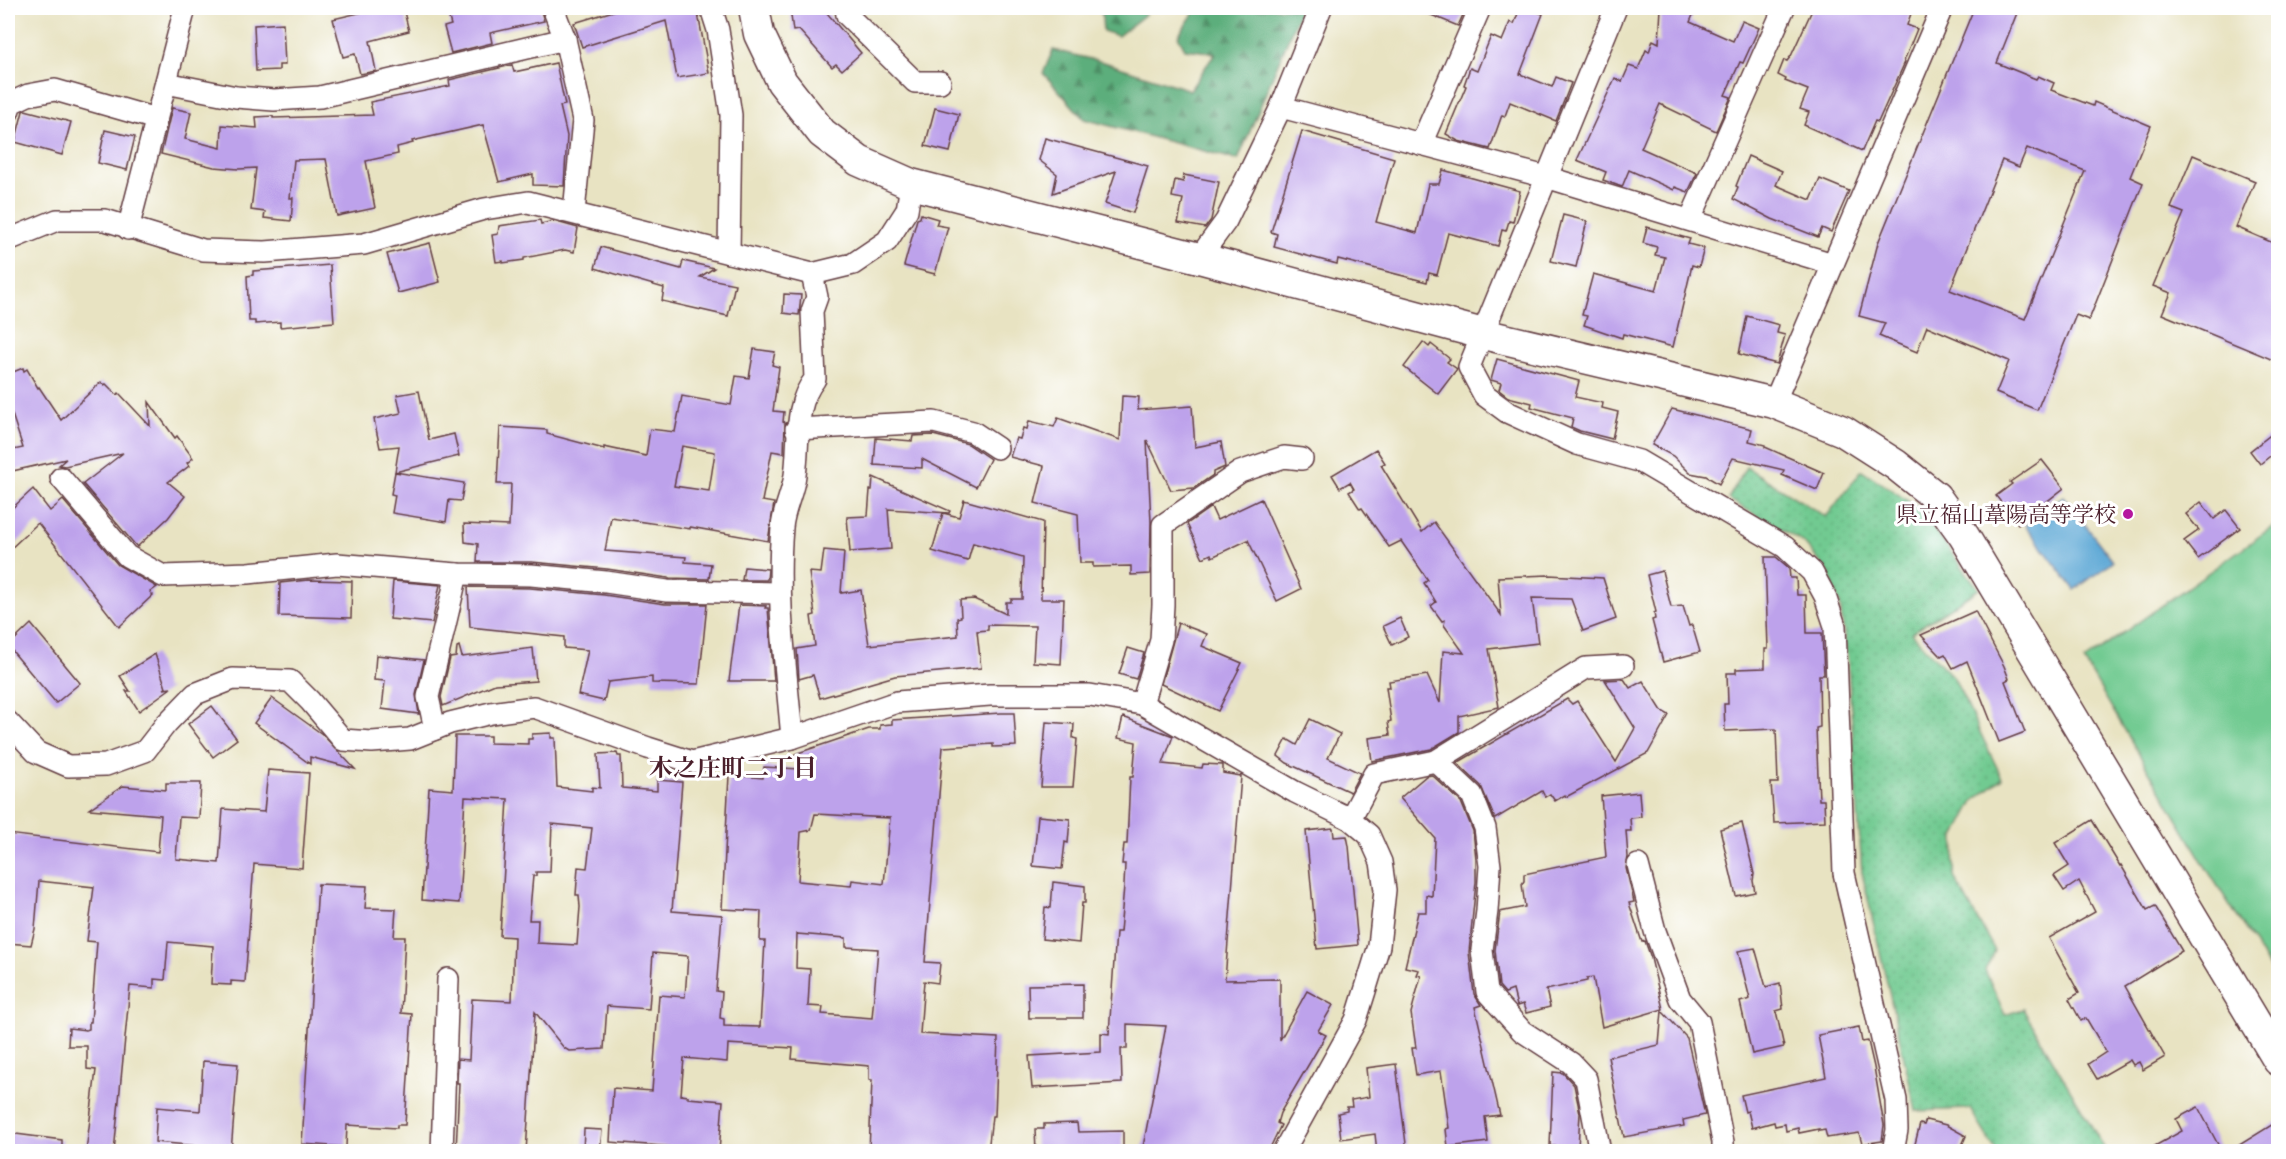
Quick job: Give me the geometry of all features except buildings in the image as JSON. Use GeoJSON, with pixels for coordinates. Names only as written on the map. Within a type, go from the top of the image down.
{"type":"FeatureCollection","features":[{"type":"Feature","properties":{"kind":"street"},"geometry":{"type":"LineString","coordinates":[[129,229],[185,8]]}},
{"type":"Feature","properties":{"kind":"street"},"geometry":{"type":"LineString","coordinates":[[553,8],[565,39],[583,120],[574,213]]}},
{"type":"Feature","properties":{"kind":"street"},"geometry":{"type":"LineString","coordinates":[[711,8],[718,30],[731,115],[729,253]]}},
{"type":"Feature","properties":{"kind":"street"},"geometry":{"type":"LineString","coordinates":[[754,8],[759,34],[782,82],[822,133],[860,161],[911,184],[1483,334],[1774,403],[1843,431],[1896,465],[1935,497],[1964,536],[2278,1060]]}},
{"type":"Feature","properties":{"kind":"street"},"geometry":{"type":"LineString","coordinates":[[846,8],[847,15],[915,82],[940,82]]}},
{"type":"Feature","properties":{"kind":"street"},"geometry":{"type":"LineString","coordinates":[[1199,258],[1226,220],[1281,107],[1322,8]]}},
{"type":"Feature","properties":{"kind":"street"},"geometry":{"type":"LineString","coordinates":[[1421,144],[1480,8]]}},
{"type":"Feature","properties":{"kind":"street"},"geometry":{"type":"LineString","coordinates":[[1616,8],[1468,367],[1484,394],[1507,412],[1577,444],[1640,461],[1785,548],[1812,572],[1825,596],[1835,626],[1844,873],[1896,1100],[1897,1130],[1893,1152]]}},
{"type":"Feature","properties":{"kind":"street"},"geometry":{"type":"LineString","coordinates":[[1690,220],[1784,8]]}},
{"type":"Feature","properties":{"kind":"street"},"geometry":{"type":"LineString","coordinates":[[1774,403],[1942,8]]}},
{"type":"Feature","properties":{"kind":"street"},"geometry":{"type":"LineString","coordinates":[[166,83],[245,98],[274,100],[320,97],[565,39]]}},
{"type":"Feature","properties":{"kind":"street"},"geometry":{"type":"LineString","coordinates":[[8,112],[11,103],[28,95],[55,90],[156,119]]}},
{"type":"Feature","properties":{"kind":"street"},"geometry":{"type":"LineString","coordinates":[[1281,107],[1546,177],[1833,264]]}},
{"type":"Feature","properties":{"kind":"street"},"geometry":{"type":"LineString","coordinates":[[8,240],[57,220],[105,220],[203,250],[265,252],[364,244],[483,209],[528,202],[812,274],[853,264],[886,241],[907,210],[911,184]]}},
{"type":"Feature","properties":{"kind":"street"},"geometry":{"type":"LineString","coordinates":[[792,738],[779,593],[782,525],[795,476],[796,429],[806,389],[815,379],[812,312],[817,297],[812,274]]}},
{"type":"Feature","properties":{"kind":"street"},"geometry":{"type":"LineString","coordinates":[[796,429],[934,422],[973,432],[997,448]]}},
{"type":"Feature","properties":{"kind":"street"},"geometry":{"type":"LineString","coordinates":[[1142,704],[1161,640],[1163,525],[1240,472],[1284,458],[1302,459]]}},
{"type":"Feature","properties":{"kind":"street"},"geometry":{"type":"LineString","coordinates":[[61,478],[127,556],[163,576],[248,573],[337,564],[457,574],[531,575],[606,582],[667,591],[779,593]]}},
{"type":"Feature","properties":{"kind":"street"},"geometry":{"type":"LineString","coordinates":[[435,729],[428,697],[457,574]]}},
{"type":"Feature","properties":{"kind":"street"},"geometry":{"type":"LineString","coordinates":[[1350,819],[1374,774],[1436,761],[1586,669],[1623,666]]}},
{"type":"Feature","properties":{"kind":"street"},"geometry":{"type":"LineString","coordinates":[[8,722],[36,752],[68,766],[106,765],[145,751],[166,724],[195,694],[233,679],[290,681],[342,740],[372,742],[410,739],[435,729],[491,713],[534,707],[692,762],[792,738],[897,702],[990,695],[1036,695],[1090,696],[1142,704],[1295,792],[1350,819],[1370,835],[1381,862],[1385,890],[1378,946],[1356,1020],[1283,1152]]}},
{"type":"Feature","properties":{"kind":"street"},"geometry":{"type":"LineString","coordinates":[[1436,761],[1472,795],[1485,828],[1490,866],[1488,911],[1482,950],[1487,992],[1522,1031],[1571,1063],[1586,1079],[1600,1152]]}},
{"type":"Feature","properties":{"kind":"street"},"geometry":{"type":"LineString","coordinates":[[1638,865],[1655,931],[1680,999],[1699,1022],[1723,1142],[1723,1152]]}},
{"type":"Feature","properties":{"kind":"street"},"geometry":{"type":"LineString","coordinates":[[442,1152],[448,978]]}},
{"type":"Feature","properties":{"kind":"green space"},"geometry":{"type":"Polygon","coordinates":[[[1101,8],[1146,8],[1146,14],[1118,36],[1103,31],[1101,8]]]}},
{"type":"Feature","properties":{"kind":"green space"},"geometry":{"type":"Polygon","coordinates":[[[1197,8],[1301,8],[1238,160],[1084,119],[1043,73],[1053,50],[1107,63],[1190,90],[1215,53],[1185,49],[1178,36],[1197,8]]]}},
{"type":"Feature","properties":{"kind":"green space"},"geometry":{"type":"Polygon","coordinates":[[[1746,467],[1826,517],[1862,470],[1917,507],[1979,589],[1911,633],[1954,678],[2002,778],[1974,801],[1955,837],[1954,877],[1995,951],[1985,970],[2005,1015],[2023,1009],[2106,1151],[1996,1151],[1970,1109],[1916,1111],[1862,873],[1848,664],[1840,604],[1829,573],[1803,542],[1728,499],[1746,467]]]}},
{"type":"Feature","properties":{"kind":"green space"},"geometry":{"type":"Polygon","coordinates":[[[2278,523],[2278,981],[2205,866],[2084,661],[2278,523]]]}},
{"type":"Feature","properties":{"kind":"water"},"geometry":{"type":"Polygon","coordinates":[[[2063,496],[2113,561],[2075,590],[2025,525],[2063,496]]]}},
{"type":"Feature","properties":{"kind":"place","name":"県立福山葦陽高等学校"},"geometry":{"type":"Point","coordinates":[2128,514]}},
{"type":"Feature","properties":{"kind":"district","name":"木之庄町二丁目"},"geometry":{"type":"Point","coordinates":[733,768]}}]}
